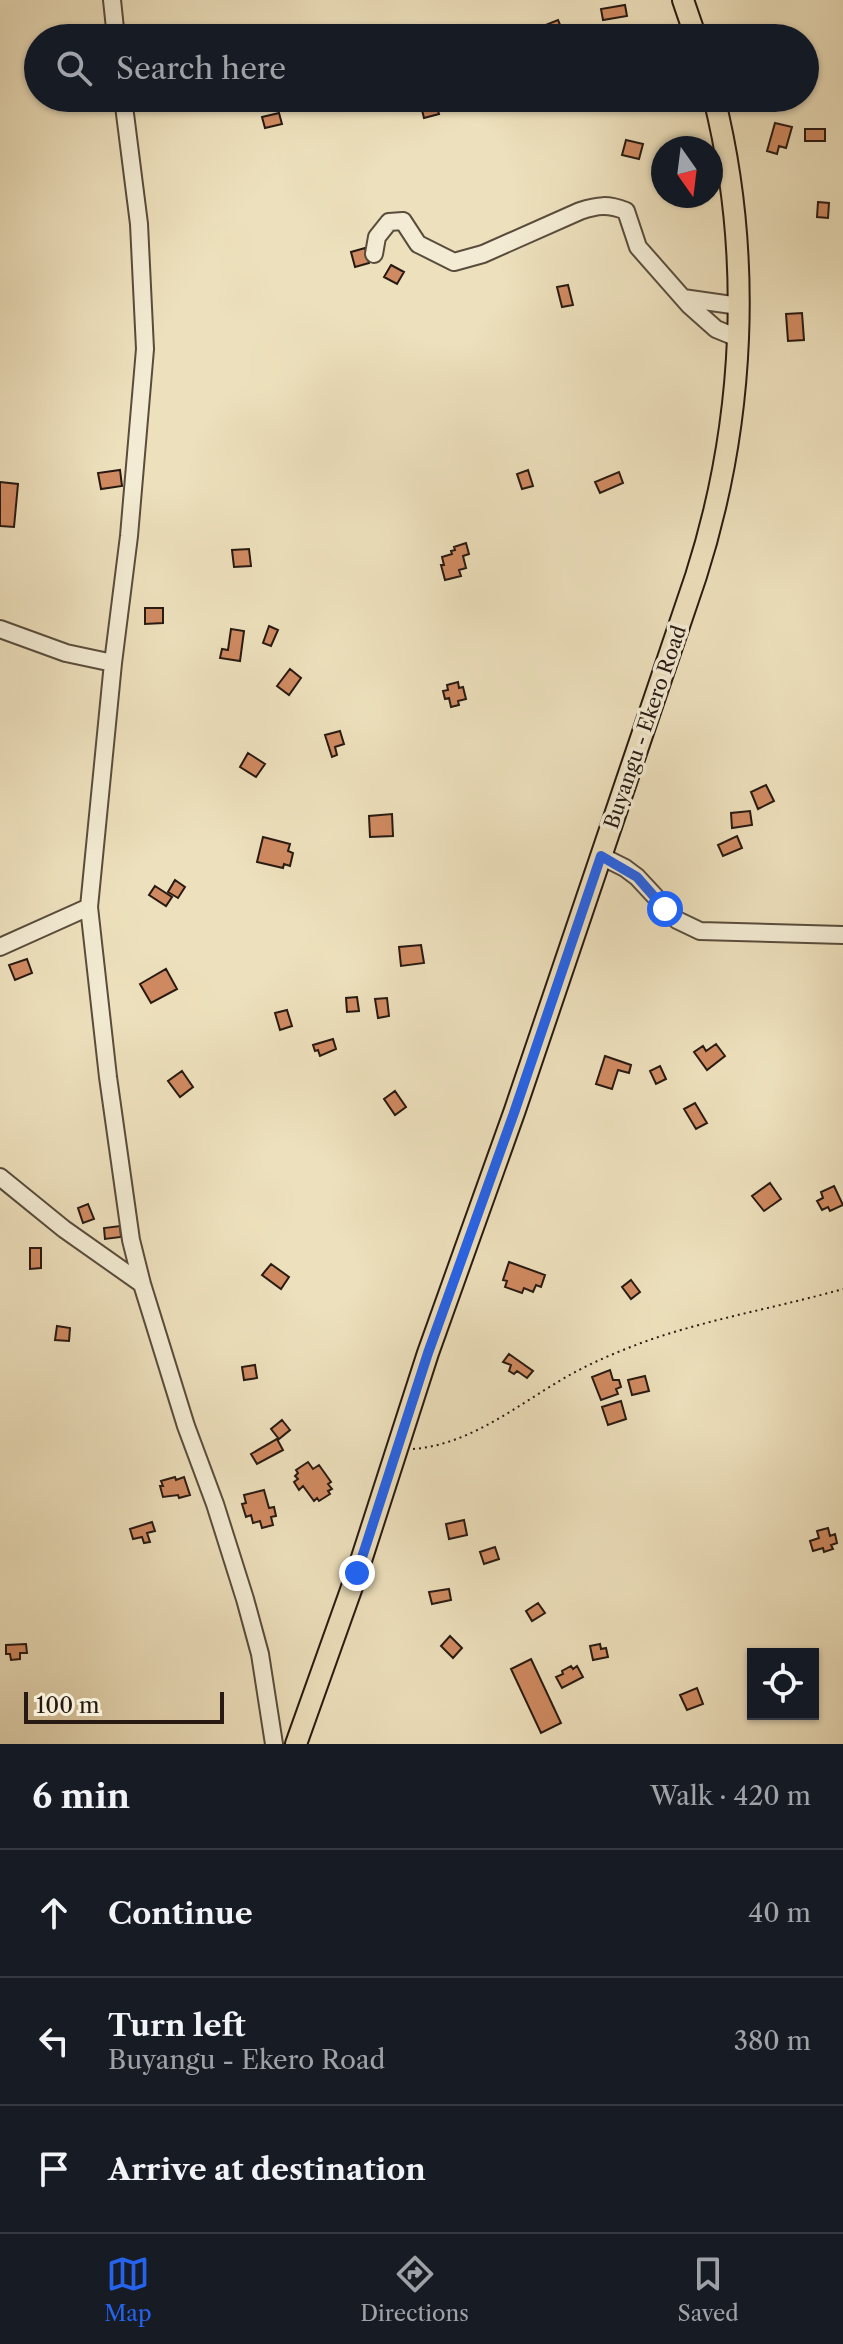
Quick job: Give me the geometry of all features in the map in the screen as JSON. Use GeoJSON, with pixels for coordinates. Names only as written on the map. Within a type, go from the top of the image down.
{"type":"FeatureCollection","features":[{"type":"Feature","properties":{"kind":"main road"},"geometry":{"type":"LineString","coordinates":[[683,0],[691,24]]}},
{"type":"Feature","properties":{"kind":"main road","name":"Buyangu - Ekero Road"},"geometry":{"type":"LineString","coordinates":[[296,1744],[357,1573],[428,1353],[515,1110],[713,519],[731,418],[739,306],[735,212],[717,112]]}},
{"type":"Feature","properties":{"kind":"street"},"geometry":{"type":"LineString","coordinates":[[112,0],[115,24]]}},
{"type":"Feature","properties":{"kind":"street"},"geometry":{"type":"LineString","coordinates":[[125,112],[139,224],[145,321],[143,387],[89,907],[131,1240],[186,1426],[245,1599],[260,1654],[274,1744]]}},
{"type":"Feature","properties":{"kind":"street"},"geometry":{"type":"LineString","coordinates":[[374,254],[377,237],[389,222],[403,221],[418,244],[454,262],[483,254],[596,205],[609,205],[626,211],[638,247],[683,298],[716,329],[738,338]]}},
{"type":"Feature","properties":{"kind":"street"},"geometry":{"type":"LineString","coordinates":[[683,298],[739,306]]}},
{"type":"Feature","properties":{"kind":"street"},"geometry":{"type":"LineString","coordinates":[[0,629],[66,653],[113,663]]}},
{"type":"Feature","properties":{"kind":"street"},"geometry":{"type":"LineString","coordinates":[[601,856],[637,877],[677,920],[700,931],[843,935]]}},
{"type":"Feature","properties":{"kind":"street"},"geometry":{"type":"LineString","coordinates":[[0,947],[89,907]]}},
{"type":"Feature","properties":{"kind":"street"},"geometry":{"type":"LineString","coordinates":[[0,1177],[97,1254],[142,1284]]}},
{"type":"Feature","properties":{"kind":"path"},"geometry":{"type":"LineString","coordinates":[[396,1450],[423,1448],[457,1439],[520,1407],[578,1371],[641,1343],[717,1320],[843,1289]]}},
{"type":"Feature","properties":{"kind":"building"},"geometry":{"type":"Polygon","coordinates":[[[625,5],[627,16],[603,20],[601,9],[625,5]]]}},
{"type":"Feature","properties":{"kind":"building"},"geometry":{"type":"Polygon","coordinates":[[[422,112],[438,112],[439,114],[424,118],[422,112]]]}},
{"type":"Feature","properties":{"kind":"building"},"geometry":{"type":"Polygon","coordinates":[[[279,113],[282,124],[265,128],[262,117],[279,113]]]}},
{"type":"Feature","properties":{"kind":"building"},"geometry":{"type":"Polygon","coordinates":[[[775,123],[792,127],[786,148],[779,146],[777,154],[767,151],[775,123]]]}},
{"type":"Feature","properties":{"kind":"building"},"geometry":{"type":"Polygon","coordinates":[[[805,129],[825,129],[825,141],[805,141],[805,129]]]}},
{"type":"Feature","properties":{"kind":"building"},"geometry":{"type":"Polygon","coordinates":[[[626,140],[643,144],[639,159],[622,155],[626,140]]]}},
{"type":"Feature","properties":{"kind":"building"},"geometry":{"type":"Polygon","coordinates":[[[818,202],[829,203],[828,218],[817,217],[818,202]]]}},
{"type":"Feature","properties":{"kind":"building"},"geometry":{"type":"Polygon","coordinates":[[[365,248],[369,263],[355,267],[351,252],[365,248]]]}},
{"type":"Feature","properties":{"kind":"building"},"geometry":{"type":"Polygon","coordinates":[[[391,265],[404,272],[397,284],[384,277],[391,265]]]}},
{"type":"Feature","properties":{"kind":"building"},"geometry":{"type":"Polygon","coordinates":[[[568,285],[573,305],[562,307],[557,287],[568,285]]]}},
{"type":"Feature","properties":{"kind":"building"},"geometry":{"type":"Polygon","coordinates":[[[802,313],[804,340],[788,341],[786,314],[802,313]]]}},
{"type":"Feature","properties":{"kind":"building"},"geometry":{"type":"Polygon","coordinates":[[[120,470],[122,486],[101,489],[98,473],[120,470]]]}},
{"type":"Feature","properties":{"kind":"building"},"geometry":{"type":"Polygon","coordinates":[[[528,470],[533,486],[522,489],[517,474],[528,470]]]}},
{"type":"Feature","properties":{"kind":"building"},"geometry":{"type":"Polygon","coordinates":[[[619,472],[623,483],[600,493],[595,482],[619,472]]]}},
{"type":"Feature","properties":{"kind":"building"},"geometry":{"type":"Polygon","coordinates":[[[0,482],[18,484],[14,527],[0,526],[0,482]]]}},
{"type":"Feature","properties":{"kind":"building"},"geometry":{"type":"Polygon","coordinates":[[[466,543],[469,554],[463,556],[466,568],[459,570],[461,576],[445,580],[442,557],[452,554],[454,547],[466,543]]]}},
{"type":"Feature","properties":{"kind":"building"},"geometry":{"type":"Polygon","coordinates":[[[249,549],[251,566],[234,567],[232,550],[249,549]]]}},
{"type":"Feature","properties":{"kind":"building"},"geometry":{"type":"Polygon","coordinates":[[[145,608],[163,608],[163,623],[145,624],[145,608]]]}},
{"type":"Feature","properties":{"kind":"building"},"geometry":{"type":"Polygon","coordinates":[[[269,626],[278,630],[271,646],[263,643],[269,626]]]}},
{"type":"Feature","properties":{"kind":"building"},"geometry":{"type":"Polygon","coordinates":[[[231,629],[244,631],[240,661],[220,658],[222,649],[228,650],[231,629]]]}},
{"type":"Feature","properties":{"kind":"building"},"geometry":{"type":"Polygon","coordinates":[[[290,669],[301,678],[289,695],[277,686],[290,669]]]}},
{"type":"Feature","properties":{"kind":"building"},"geometry":{"type":"Polygon","coordinates":[[[458,682],[466,699],[451,707],[443,691],[448,690],[447,685],[458,682]]]}},
{"type":"Feature","properties":{"kind":"building"},"geometry":{"type":"Polygon","coordinates":[[[340,731],[344,744],[335,747],[337,755],[332,757],[325,735],[340,731]]]}},
{"type":"Feature","properties":{"kind":"building"},"geometry":{"type":"Polygon","coordinates":[[[248,753],[265,764],[256,777],[240,767],[248,753]]]}},
{"type":"Feature","properties":{"kind":"building"},"geometry":{"type":"Polygon","coordinates":[[[766,785],[774,801],[758,809],[751,792],[766,785]]]}},
{"type":"Feature","properties":{"kind":"building"},"geometry":{"type":"Polygon","coordinates":[[[750,811],[752,825],[732,828],[731,813],[750,811]]]}},
{"type":"Feature","properties":{"kind":"building"},"geometry":{"type":"Polygon","coordinates":[[[392,814],[393,836],[370,837],[369,816],[392,814]]]}},
{"type":"Feature","properties":{"kind":"building"},"geometry":{"type":"Polygon","coordinates":[[[737,836],[742,848],[723,856],[718,845],[737,836]]]}},
{"type":"Feature","properties":{"kind":"building"},"geometry":{"type":"Polygon","coordinates":[[[263,837],[290,844],[288,851],[293,853],[290,866],[284,864],[283,868],[257,862],[263,837]]]}},
{"type":"Feature","properties":{"kind":"building"},"geometry":{"type":"Polygon","coordinates":[[[175,880],[185,887],[178,898],[168,892],[175,880]]]}},
{"type":"Feature","properties":{"kind":"building"},"geometry":{"type":"Polygon","coordinates":[[[155,886],[172,897],[166,906],[149,895],[155,886]]]}},
{"type":"Feature","properties":{"kind":"building"},"geometry":{"type":"Polygon","coordinates":[[[421,945],[424,963],[401,966],[399,947],[421,945]]]}},
{"type":"Feature","properties":{"kind":"building"},"geometry":{"type":"Polygon","coordinates":[[[27,959],[32,973],[15,980],[9,965],[27,959]]]}},
{"type":"Feature","properties":{"kind":"building"},"geometry":{"type":"Polygon","coordinates":[[[166,969],[177,989],[151,1003],[140,984],[166,969]]]}},
{"type":"Feature","properties":{"kind":"building"},"geometry":{"type":"Polygon","coordinates":[[[357,997],[359,1011],[347,1012],[346,998],[357,997]]]}},
{"type":"Feature","properties":{"kind":"building"},"geometry":{"type":"Polygon","coordinates":[[[387,998],[389,1016],[378,1018],[375,999],[387,998]]]}},
{"type":"Feature","properties":{"kind":"building"},"geometry":{"type":"Polygon","coordinates":[[[287,1010],[292,1026],[280,1030],[275,1013],[287,1010]]]}},
{"type":"Feature","properties":{"kind":"building"},"geometry":{"type":"Polygon","coordinates":[[[333,1039],[336,1049],[320,1056],[318,1050],[315,1051],[313,1045],[333,1039]]]}},
{"type":"Feature","properties":{"kind":"building"},"geometry":{"type":"Polygon","coordinates":[[[716,1044],[725,1056],[707,1070],[694,1052],[703,1046],[706,1051],[716,1044]]]}},
{"type":"Feature","properties":{"kind":"building"},"geometry":{"type":"Polygon","coordinates":[[[605,1056],[631,1065],[629,1073],[618,1070],[612,1089],[596,1084],[605,1056]]]}},
{"type":"Feature","properties":{"kind":"building"},"geometry":{"type":"Polygon","coordinates":[[[660,1066],[666,1079],[656,1084],[650,1071],[660,1066]]]}},
{"type":"Feature","properties":{"kind":"building"},"geometry":{"type":"Polygon","coordinates":[[[182,1071],[193,1087],[180,1097],[168,1081],[182,1071]]]}},
{"type":"Feature","properties":{"kind":"building"},"geometry":{"type":"Polygon","coordinates":[[[395,1091],[406,1107],[395,1115],[384,1099],[395,1091]]]}},
{"type":"Feature","properties":{"kind":"building"},"geometry":{"type":"Polygon","coordinates":[[[695,1103],[707,1123],[696,1129],[684,1109],[695,1103]]]}},
{"type":"Feature","properties":{"kind":"building"},"geometry":{"type":"Polygon","coordinates":[[[770,1183],[781,1199],[764,1211],[752,1196],[770,1183]]]}},
{"type":"Feature","properties":{"kind":"building"},"geometry":{"type":"Polygon","coordinates":[[[834,1186],[843,1205],[830,1211],[828,1207],[822,1210],[817,1201],[823,1198],[821,1192],[834,1186]]]}},
{"type":"Feature","properties":{"kind":"building"},"geometry":{"type":"Polygon","coordinates":[[[88,1204],[94,1219],[83,1223],[78,1208],[88,1204]]]}},
{"type":"Feature","properties":{"kind":"building"},"geometry":{"type":"Polygon","coordinates":[[[120,1226],[121,1237],[105,1239],[104,1228],[120,1226]]]}},
{"type":"Feature","properties":{"kind":"building"},"geometry":{"type":"Polygon","coordinates":[[[30,1248],[41,1248],[41,1268],[30,1269],[30,1248]]]}},
{"type":"Feature","properties":{"kind":"building"},"geometry":{"type":"Polygon","coordinates":[[[509,1262],[545,1275],[541,1287],[536,1285],[533,1292],[524,1288],[522,1293],[505,1287],[507,1281],[503,1280],[509,1262]]]}},
{"type":"Feature","properties":{"kind":"building"},"geometry":{"type":"Polygon","coordinates":[[[271,1264],[289,1277],[281,1289],[262,1275],[271,1264]]]}},
{"type":"Feature","properties":{"kind":"building"},"geometry":{"type":"Polygon","coordinates":[[[631,1280],[640,1292],[631,1299],[622,1287],[631,1280]]]}},
{"type":"Feature","properties":{"kind":"building"},"geometry":{"type":"Polygon","coordinates":[[[57,1326],[70,1328],[69,1341],[55,1340],[57,1326]]]}},
{"type":"Feature","properties":{"kind":"building"},"geometry":{"type":"Polygon","coordinates":[[[509,1354],[533,1371],[527,1378],[517,1371],[514,1374],[509,1371],[511,1365],[503,1362],[509,1354]]]}},
{"type":"Feature","properties":{"kind":"building"},"geometry":{"type":"Polygon","coordinates":[[[255,1365],[257,1378],[244,1380],[242,1367],[255,1365]]]}},
{"type":"Feature","properties":{"kind":"building"},"geometry":{"type":"Polygon","coordinates":[[[610,1370],[613,1380],[619,1380],[621,1387],[616,1389],[618,1394],[601,1400],[592,1377],[610,1370]]]}},
{"type":"Feature","properties":{"kind":"building"},"geometry":{"type":"Polygon","coordinates":[[[645,1376],[649,1391],[632,1395],[628,1380],[645,1376]]]}},
{"type":"Feature","properties":{"kind":"building"},"geometry":{"type":"Polygon","coordinates":[[[621,1401],[626,1419],[608,1425],[602,1407],[621,1401]]]}},
{"type":"Feature","properties":{"kind":"building"},"geometry":{"type":"Polygon","coordinates":[[[282,1420],[290,1430],[279,1439],[271,1429],[282,1420]]]}},
{"type":"Feature","properties":{"kind":"building"},"geometry":{"type":"Polygon","coordinates":[[[277,1439],[283,1450],[257,1464],[251,1454],[277,1439]]]}},
{"type":"Feature","properties":{"kind":"building"},"geometry":{"type":"Polygon","coordinates":[[[308,1462],[313,1469],[319,1465],[331,1482],[328,1484],[332,1489],[328,1491],[330,1494],[319,1501],[317,1498],[314,1501],[303,1486],[299,1490],[294,1482],[298,1479],[296,1470],[308,1462]]]}},
{"type":"Feature","properties":{"kind":"building"},"geometry":{"type":"Polygon","coordinates":[[[175,1477],[176,1480],[184,1477],[190,1495],[163,1497],[161,1481],[175,1477]]]}},
{"type":"Feature","properties":{"kind":"building"},"geometry":{"type":"Polygon","coordinates":[[[264,1490],[269,1508],[274,1507],[276,1516],[271,1517],[273,1525],[262,1528],[260,1521],[253,1523],[251,1515],[246,1517],[242,1504],[246,1503],[244,1495],[264,1490]]]}},
{"type":"Feature","properties":{"kind":"building"},"geometry":{"type":"Polygon","coordinates":[[[464,1520],[467,1535],[449,1539],[446,1524],[464,1520]]]}},
{"type":"Feature","properties":{"kind":"building"},"geometry":{"type":"Polygon","coordinates":[[[152,1522],[155,1531],[147,1533],[150,1542],[144,1543],[142,1537],[133,1539],[130,1529],[152,1522]]]}},
{"type":"Feature","properties":{"kind":"building"},"geometry":{"type":"Polygon","coordinates":[[[828,1528],[830,1536],[835,1534],[837,1543],[831,1545],[833,1549],[824,1552],[823,1548],[813,1551],[810,1541],[819,1538],[817,1531],[828,1528]]]}},
{"type":"Feature","properties":{"kind":"building"},"geometry":{"type":"Polygon","coordinates":[[[495,1547],[499,1559],[484,1564],[480,1552],[495,1547]]]}},
{"type":"Feature","properties":{"kind":"building"},"geometry":{"type":"Polygon","coordinates":[[[449,1589],[451,1600],[432,1604],[429,1592],[449,1589]]]}},
{"type":"Feature","properties":{"kind":"building"},"geometry":{"type":"Polygon","coordinates":[[[538,1603],[545,1613],[532,1621],[526,1611],[538,1603]]]}},
{"type":"Feature","properties":{"kind":"building"},"geometry":{"type":"Polygon","coordinates":[[[450,1636],[462,1648],[453,1658],[441,1646],[450,1636]]]}},
{"type":"Feature","properties":{"kind":"building"},"geometry":{"type":"Polygon","coordinates":[[[26,1644],[27,1653],[20,1653],[20,1659],[11,1660],[10,1654],[6,1654],[6,1645],[26,1644]]]}},
{"type":"Feature","properties":{"kind":"building"},"geometry":{"type":"Polygon","coordinates":[[[600,1644],[601,1649],[606,1648],[608,1657],[593,1660],[590,1646],[600,1644]]]}},
{"type":"Feature","properties":{"kind":"building"},"geometry":{"type":"Polygon","coordinates":[[[531,1659],[561,1723],[541,1733],[511,1669],[531,1659]]]}},
{"type":"Feature","properties":{"kind":"building"},"geometry":{"type":"Polygon","coordinates":[[[571,1666],[573,1669],[577,1666],[583,1677],[562,1688],[556,1677],[571,1666]]]}},
{"type":"Feature","properties":{"kind":"building"},"geometry":{"type":"Polygon","coordinates":[[[697,1688],[703,1704],[687,1710],[680,1695],[697,1688]]]}},
{"type":"Feature","properties":{"kind":"route"},"geometry":{"type":"LineString","coordinates":[[357,1573],[428,1353],[601,856],[637,877],[665,909]]}}]}
